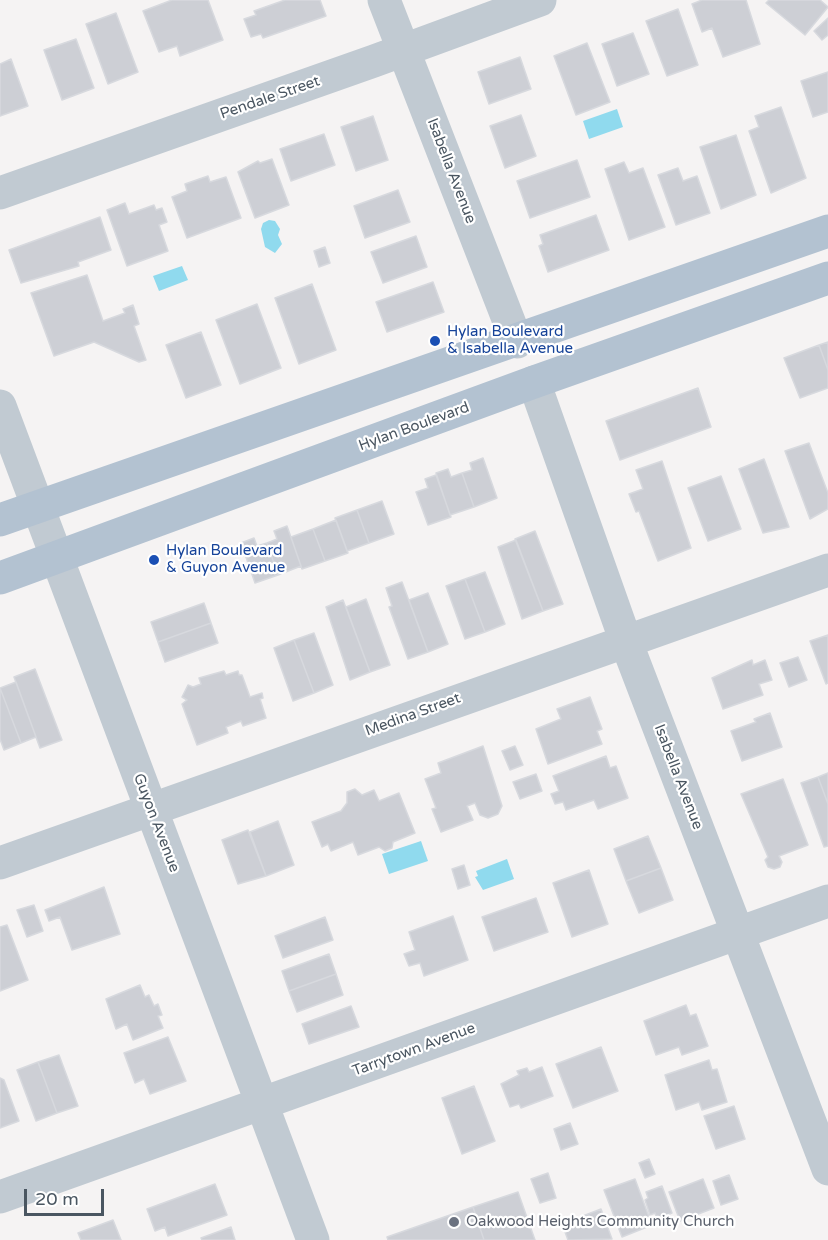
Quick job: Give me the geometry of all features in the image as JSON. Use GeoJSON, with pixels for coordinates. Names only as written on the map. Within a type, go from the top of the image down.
{"type":"FeatureCollection","features":[{"type":"Feature","properties":{"kind":"main road"},"geometry":{"type":"LineString","coordinates":[[0,520],[230,438],[517,342],[828,231]]}},
{"type":"Feature","properties":{"kind":"main road","name":"Hylan Boulevard"},"geometry":{"type":"LineString","coordinates":[[0,578],[534,382],[828,278]]}},
{"type":"Feature","properties":{"kind":"street","name":"Isabella Avenue"},"geometry":{"type":"LineString","coordinates":[[384,0],[517,342]]}},
{"type":"Feature","properties":{"kind":"street","name":"Pendale Street"},"geometry":{"type":"LineString","coordinates":[[0,193],[404,51],[540,0]]}},
{"type":"Feature","properties":{"kind":"street","name":"Isabella Avenue"},"geometry":{"type":"LineString","coordinates":[[534,382],[625,639],[828,1169]]}},
{"type":"Feature","properties":{"kind":"street","name":"Guyon Avenue"},"geometry":{"type":"LineString","coordinates":[[0,406],[313,1240]]}},
{"type":"Feature","properties":{"kind":"street","name":"Medina Street"},"geometry":{"type":"LineString","coordinates":[[0,863],[625,639],[828,570]]}},
{"type":"Feature","properties":{"kind":"street","name":"Tarrytown Avenue"},"geometry":{"type":"LineString","coordinates":[[0,1197],[828,901]]}},
{"type":"Feature","properties":{"kind":"water"},"geometry":{"type":"Polygon","coordinates":[[[617,109],[623,127],[589,139],[583,121],[617,109]]]}},
{"type":"Feature","properties":{"kind":"water"},"geometry":{"type":"Polygon","coordinates":[[[269,220],[275,221],[280,229],[278,235],[282,244],[275,253],[265,247],[261,229],[263,223],[269,220]]]}},
{"type":"Feature","properties":{"kind":"water"},"geometry":{"type":"Polygon","coordinates":[[[182,266],[188,280],[159,291],[153,276],[182,266]]]}},
{"type":"Feature","properties":{"kind":"water"},"geometry":{"type":"Polygon","coordinates":[[[421,841],[428,861],[389,874],[382,854],[421,841]]]}},
{"type":"Feature","properties":{"kind":"water"},"geometry":{"type":"Polygon","coordinates":[[[507,859],[514,879],[483,890],[475,877],[478,876],[476,871],[507,859]]]}},
{"type":"Feature","properties":{"kind":"building"},"geometry":{"type":"Polygon","coordinates":[[[172,0],[208,0],[223,40],[180,56],[177,46],[159,52],[143,11],[172,0]]]}},
{"type":"Feature","properties":{"kind":"building"},"geometry":{"type":"Polygon","coordinates":[[[285,0],[320,0],[326,16],[263,38],[261,34],[251,37],[244,19],[256,15],[254,11],[285,0]]]}},
{"type":"Feature","properties":{"kind":"building"},"geometry":{"type":"Polygon","coordinates":[[[702,0],[746,0],[760,44],[723,57],[712,28],[702,32],[692,4],[702,0]]]}},
{"type":"Feature","properties":{"kind":"building"},"geometry":{"type":"Polygon","coordinates":[[[769,0],[820,0],[828,7],[805,35],[766,3],[769,0]]]}},
{"type":"Feature","properties":{"kind":"building"},"geometry":{"type":"Polygon","coordinates":[[[678,9],[698,65],[667,76],[646,21],[678,9]]]}},
{"type":"Feature","properties":{"kind":"building"},"geometry":{"type":"Polygon","coordinates":[[[116,13],[138,72],[108,84],[86,24],[116,13]]]}},
{"type":"Feature","properties":{"kind":"building"},"geometry":{"type":"Polygon","coordinates":[[[828,18],[828,35],[822,40],[814,31],[828,18]]]}},
{"type":"Feature","properties":{"kind":"building"},"geometry":{"type":"Polygon","coordinates":[[[633,33],[649,74],[617,86],[602,44],[633,33]]]}},
{"type":"Feature","properties":{"kind":"building"},"geometry":{"type":"Polygon","coordinates":[[[76,39],[94,88],[62,100],[44,50],[76,39]]]}},
{"type":"Feature","properties":{"kind":"building"},"geometry":{"type":"Polygon","coordinates":[[[587,43],[610,102],[576,115],[554,56],[587,43]]]}},
{"type":"Feature","properties":{"kind":"building"},"geometry":{"type":"Polygon","coordinates":[[[520,57],[531,89],[489,104],[478,72],[520,57]]]}},
{"type":"Feature","properties":{"kind":"building"},"geometry":{"type":"Polygon","coordinates":[[[11,59],[28,106],[0,116],[0,64],[11,59]]]}},
{"type":"Feature","properties":{"kind":"building"},"geometry":{"type":"Polygon","coordinates":[[[828,72],[828,112],[813,117],[801,81],[828,72]]]}},
{"type":"Feature","properties":{"kind":"building"},"geometry":{"type":"Polygon","coordinates":[[[781,107],[806,178],[771,193],[749,131],[759,127],[755,116],[781,107]]]}},
{"type":"Feature","properties":{"kind":"building"},"geometry":{"type":"Polygon","coordinates":[[[521,115],[536,156],[505,168],[490,126],[521,115]]]}},
{"type":"Feature","properties":{"kind":"building"},"geometry":{"type":"Polygon","coordinates":[[[373,116],[388,160],[356,171],[341,127],[373,116]]]}},
{"type":"Feature","properties":{"kind":"building"},"geometry":{"type":"Polygon","coordinates":[[[324,134],[335,165],[291,181],[280,149],[324,134]]]}},
{"type":"Feature","properties":{"kind":"building"},"geometry":{"type":"Polygon","coordinates":[[[736,135],[756,195],[721,209],[700,147],[736,135]]]}},
{"type":"Feature","properties":{"kind":"building"},"geometry":{"type":"Polygon","coordinates":[[[272,159],[289,205],[255,218],[238,172],[258,161],[260,163],[272,159]]]}},
{"type":"Feature","properties":{"kind":"building"},"geometry":{"type":"Polygon","coordinates":[[[577,160],[590,197],[530,218],[517,181],[577,160]]]}},
{"type":"Feature","properties":{"kind":"building"},"geometry":{"type":"Polygon","coordinates":[[[624,162],[629,173],[643,168],[665,227],[629,240],[605,169],[624,162]]]}},
{"type":"Feature","properties":{"kind":"building"},"geometry":{"type":"Polygon","coordinates":[[[678,168],[683,181],[697,176],[710,213],[676,225],[658,175],[678,168]]]}},
{"type":"Feature","properties":{"kind":"building"},"geometry":{"type":"Polygon","coordinates":[[[208,176],[210,182],[226,177],[241,218],[187,238],[172,197],[187,191],[185,184],[208,176]]]}},
{"type":"Feature","properties":{"kind":"building"},"geometry":{"type":"Polygon","coordinates":[[[398,190],[410,222],[365,238],[354,206],[398,190]]]}},
{"type":"Feature","properties":{"kind":"building"},"geometry":{"type":"Polygon","coordinates":[[[125,203],[129,214],[154,205],[156,210],[162,208],[167,222],[159,225],[168,251],[127,266],[107,210],[125,203]]]}},
{"type":"Feature","properties":{"kind":"building"},"geometry":{"type":"Polygon","coordinates":[[[596,215],[609,250],[548,272],[539,246],[543,244],[540,235],[596,215]]]}},
{"type":"Feature","properties":{"kind":"building"},"geometry":{"type":"Polygon","coordinates":[[[100,217],[111,250],[78,262],[79,266],[21,283],[9,250],[100,217]]]}},
{"type":"Feature","properties":{"kind":"building"},"geometry":{"type":"Polygon","coordinates":[[[416,236],[427,267],[383,283],[371,252],[416,236]]]}},
{"type":"Feature","properties":{"kind":"building"},"geometry":{"type":"Polygon","coordinates":[[[325,247],[330,263],[319,267],[314,251],[325,247]]]}},
{"type":"Feature","properties":{"kind":"building"},"geometry":{"type":"Polygon","coordinates":[[[87,275],[103,321],[125,313],[123,309],[133,305],[139,324],[134,326],[146,360],[139,362],[94,342],[54,356],[31,293],[87,275]]]}},
{"type":"Feature","properties":{"kind":"building"},"geometry":{"type":"Polygon","coordinates":[[[433,282],[444,312],[387,332],[376,302],[433,282]]]}},
{"type":"Feature","properties":{"kind":"building"},"geometry":{"type":"Polygon","coordinates":[[[312,284],[336,350],[299,364],[275,298],[312,284]]]}},
{"type":"Feature","properties":{"kind":"building"},"geometry":{"type":"Polygon","coordinates":[[[257,304],[281,368],[240,384],[216,320],[257,304]]]}},
{"type":"Feature","properties":{"kind":"building"},"geometry":{"type":"Polygon","coordinates":[[[201,332],[221,385],[186,398],[166,345],[201,332]]]}},
{"type":"Feature","properties":{"kind":"building"},"geometry":{"type":"Polygon","coordinates":[[[828,342],[828,370],[819,345],[828,342]]]}},
{"type":"Feature","properties":{"kind":"building"},"geometry":{"type":"Polygon","coordinates":[[[819,345],[828,370],[828,388],[800,398],[784,358],[819,345]]]}},
{"type":"Feature","properties":{"kind":"building"},"geometry":{"type":"Polygon","coordinates":[[[698,388],[711,427],[620,460],[606,421],[698,388]]]}},
{"type":"Feature","properties":{"kind":"building"},"geometry":{"type":"Polygon","coordinates":[[[809,443],[828,493],[828,509],[810,519],[785,451],[809,443]]]}},
{"type":"Feature","properties":{"kind":"building"},"geometry":{"type":"Polygon","coordinates":[[[483,458],[497,498],[474,507],[462,473],[472,470],[470,463],[483,458]]]}},
{"type":"Feature","properties":{"kind":"building"},"geometry":{"type":"Polygon","coordinates":[[[764,459],[789,527],[763,533],[739,469],[764,459]]]}},
{"type":"Feature","properties":{"kind":"building"},"geometry":{"type":"Polygon","coordinates":[[[662,461],[691,548],[658,561],[639,511],[636,512],[629,494],[643,489],[636,470],[662,461]]]}},
{"type":"Feature","properties":{"kind":"building"},"geometry":{"type":"Polygon","coordinates":[[[448,469],[451,477],[462,473],[474,507],[450,515],[436,473],[448,469]]]}},
{"type":"Feature","properties":{"kind":"building"},"geometry":{"type":"Polygon","coordinates":[[[436,475],[451,517],[428,525],[416,492],[428,488],[425,479],[436,475]]]}},
{"type":"Feature","properties":{"kind":"building"},"geometry":{"type":"Polygon","coordinates":[[[721,476],[741,529],[708,541],[688,488],[721,476]]]}},
{"type":"Feature","properties":{"kind":"building"},"geometry":{"type":"Polygon","coordinates":[[[382,501],[394,534],[369,543],[357,510],[382,501]]]}},
{"type":"Feature","properties":{"kind":"building"},"geometry":{"type":"Polygon","coordinates":[[[357,510],[369,543],[347,551],[335,518],[357,510]]]}},
{"type":"Feature","properties":{"kind":"building"},"geometry":{"type":"Polygon","coordinates":[[[336,520],[348,553],[325,561],[313,529],[336,520]]]}},
{"type":"Feature","properties":{"kind":"building"},"geometry":{"type":"Polygon","coordinates":[[[287,526],[301,566],[278,575],[267,543],[277,539],[274,531],[287,526]]]}},
{"type":"Feature","properties":{"kind":"building"},"geometry":{"type":"Polygon","coordinates":[[[313,529],[325,561],[302,569],[291,537],[313,529]]]}},
{"type":"Feature","properties":{"kind":"building"},"geometry":{"type":"Polygon","coordinates":[[[535,531],[563,604],[543,611],[515,539],[535,531]]]}},
{"type":"Feature","properties":{"kind":"building"},"geometry":{"type":"Polygon","coordinates":[[[254,538],[257,546],[267,543],[278,575],[255,583],[241,543],[254,538]]]}},
{"type":"Feature","properties":{"kind":"building"},"geometry":{"type":"Polygon","coordinates":[[[516,540],[543,611],[522,619],[498,547],[516,540]]]}},
{"type":"Feature","properties":{"kind":"building"},"geometry":{"type":"Polygon","coordinates":[[[485,572],[505,624],[485,632],[465,579],[485,572]]]}},
{"type":"Feature","properties":{"kind":"building"},"geometry":{"type":"Polygon","coordinates":[[[465,579],[485,632],[465,639],[446,586],[465,579]]]}},
{"type":"Feature","properties":{"kind":"building"},"geometry":{"type":"Polygon","coordinates":[[[402,582],[428,652],[408,659],[389,607],[392,606],[386,588],[402,582]]]}},
{"type":"Feature","properties":{"kind":"building"},"geometry":{"type":"Polygon","coordinates":[[[428,593],[448,644],[428,652],[409,600],[428,593]]]}},
{"type":"Feature","properties":{"kind":"building"},"geometry":{"type":"Polygon","coordinates":[[[366,599],[390,665],[370,672],[346,607],[366,599]]]}},
{"type":"Feature","properties":{"kind":"building"},"geometry":{"type":"Polygon","coordinates":[[[343,600],[370,672],[350,680],[326,607],[343,600]]]}},
{"type":"Feature","properties":{"kind":"building"},"geometry":{"type":"Polygon","coordinates":[[[204,603],[211,623],[158,642],[151,622],[204,603]]]}},
{"type":"Feature","properties":{"kind":"building"},"geometry":{"type":"Polygon","coordinates":[[[211,623],[218,643],[165,662],[158,642],[211,623]]]}},
{"type":"Feature","properties":{"kind":"building"},"geometry":{"type":"Polygon","coordinates":[[[314,633],[333,685],[314,693],[294,640],[314,633]]]}},
{"type":"Feature","properties":{"kind":"building"},"geometry":{"type":"Polygon","coordinates":[[[828,635],[828,683],[826,684],[810,641],[828,635]]]}},
{"type":"Feature","properties":{"kind":"building"},"geometry":{"type":"Polygon","coordinates":[[[294,640],[314,693],[293,701],[274,648],[294,640]]]}},
{"type":"Feature","properties":{"kind":"building"},"geometry":{"type":"Polygon","coordinates":[[[798,657],[807,680],[789,687],[780,663],[798,657]]]}},
{"type":"Feature","properties":{"kind":"building"},"geometry":{"type":"Polygon","coordinates":[[[752,660],[753,665],[765,660],[772,680],[759,684],[763,695],[723,709],[712,678],[752,660]]]}},
{"type":"Feature","properties":{"kind":"building"},"geometry":{"type":"Polygon","coordinates":[[[35,669],[62,740],[40,748],[14,677],[35,669]]]}},
{"type":"Feature","properties":{"kind":"building"},"geometry":{"type":"Polygon","coordinates":[[[224,671],[226,675],[238,671],[239,675],[242,675],[250,697],[262,693],[263,698],[260,699],[266,718],[243,726],[241,721],[226,727],[228,733],[197,745],[182,704],[187,700],[182,697],[188,685],[193,687],[201,684],[199,678],[224,671]]]}},
{"type":"Feature","properties":{"kind":"building"},"geometry":{"type":"Polygon","coordinates":[[[16,682],[36,737],[21,743],[0,688],[16,682]]]}},
{"type":"Feature","properties":{"kind":"building"},"geometry":{"type":"Polygon","coordinates":[[[0,688],[21,743],[4,750],[0,739],[0,688]]]}},
{"type":"Feature","properties":{"kind":"building"},"geometry":{"type":"Polygon","coordinates":[[[590,697],[602,729],[597,731],[602,744],[548,764],[536,729],[561,719],[557,709],[590,697]]]}},
{"type":"Feature","properties":{"kind":"building"},"geometry":{"type":"Polygon","coordinates":[[[770,713],[782,747],[742,761],[731,731],[756,722],[754,719],[770,713]]]}},
{"type":"Feature","properties":{"kind":"building"},"geometry":{"type":"Polygon","coordinates":[[[483,746],[502,806],[498,814],[488,818],[480,815],[475,803],[467,806],[473,820],[441,832],[432,809],[436,808],[425,779],[441,773],[438,763],[483,746]]]}},
{"type":"Feature","properties":{"kind":"building"},"geometry":{"type":"Polygon","coordinates":[[[515,746],[523,765],[510,770],[502,751],[515,746]]]}},
{"type":"Feature","properties":{"kind":"building"},"geometry":{"type":"Polygon","coordinates":[[[606,756],[610,768],[616,766],[628,798],[598,809],[594,800],[566,810],[563,802],[555,804],[551,794],[559,791],[553,776],[606,756]]]}},
{"type":"Feature","properties":{"kind":"building"},"geometry":{"type":"Polygon","coordinates":[[[828,773],[828,804],[818,777],[828,773]]]}},
{"type":"Feature","properties":{"kind":"building"},"geometry":{"type":"Polygon","coordinates":[[[536,774],[542,791],[520,799],[513,782],[536,774]]]}},
{"type":"Feature","properties":{"kind":"building"},"geometry":{"type":"Polygon","coordinates":[[[818,777],[828,804],[828,846],[824,847],[801,783],[818,777]]]}},
{"type":"Feature","properties":{"kind":"building"},"geometry":{"type":"Polygon","coordinates":[[[783,779],[808,845],[779,856],[782,862],[780,867],[774,869],[768,867],[765,860],[768,857],[741,794],[783,779]]]}},
{"type":"Feature","properties":{"kind":"building"},"geometry":{"type":"Polygon","coordinates":[[[355,789],[362,795],[374,790],[379,801],[399,793],[415,833],[393,842],[392,848],[385,851],[379,847],[358,855],[353,842],[331,851],[328,844],[322,847],[312,822],[341,811],[347,803],[347,792],[355,789]]]}},
{"type":"Feature","properties":{"kind":"building"},"geometry":{"type":"Polygon","coordinates":[[[278,821],[294,865],[266,876],[250,832],[278,821]]]}},
{"type":"Feature","properties":{"kind":"building"},"geometry":{"type":"Polygon","coordinates":[[[248,830],[266,876],[238,884],[222,840],[248,830]]]}},
{"type":"Feature","properties":{"kind":"building"},"geometry":{"type":"Polygon","coordinates":[[[648,836],[661,868],[626,881],[614,849],[648,836]]]}},
{"type":"Feature","properties":{"kind":"building"},"geometry":{"type":"Polygon","coordinates":[[[464,865],[470,885],[458,889],[452,869],[464,865]]]}},
{"type":"Feature","properties":{"kind":"building"},"geometry":{"type":"Polygon","coordinates":[[[661,868],[673,900],[639,913],[626,881],[661,868]]]}},
{"type":"Feature","properties":{"kind":"building"},"geometry":{"type":"Polygon","coordinates":[[[589,870],[608,924],[572,937],[553,883],[589,870]]]}},
{"type":"Feature","properties":{"kind":"building"},"geometry":{"type":"Polygon","coordinates":[[[104,887],[120,934],[72,950],[60,917],[49,921],[45,910],[104,887]]]}},
{"type":"Feature","properties":{"kind":"building"},"geometry":{"type":"Polygon","coordinates":[[[536,898],[548,932],[494,951],[482,917],[536,898]]]}},
{"type":"Feature","properties":{"kind":"building"},"geometry":{"type":"Polygon","coordinates":[[[34,905],[43,931],[27,937],[17,910],[34,905]]]}},
{"type":"Feature","properties":{"kind":"building"},"geometry":{"type":"Polygon","coordinates":[[[453,916],[468,960],[424,976],[420,963],[409,966],[404,954],[415,950],[409,932],[453,916]]]}},
{"type":"Feature","properties":{"kind":"building"},"geometry":{"type":"Polygon","coordinates":[[[325,917],[333,940],[283,958],[275,936],[325,917]]]}},
{"type":"Feature","properties":{"kind":"building"},"geometry":{"type":"Polygon","coordinates":[[[7,925],[28,980],[0,991],[0,927],[7,925]]]}},
{"type":"Feature","properties":{"kind":"building"},"geometry":{"type":"Polygon","coordinates":[[[329,954],[336,974],[289,991],[282,971],[329,954]]]}},
{"type":"Feature","properties":{"kind":"building"},"geometry":{"type":"Polygon","coordinates":[[[336,974],[343,995],[297,1012],[289,991],[336,974]]]}},
{"type":"Feature","properties":{"kind":"building"},"geometry":{"type":"Polygon","coordinates":[[[140,985],[145,997],[149,995],[154,1006],[158,1004],[162,1015],[158,1016],[163,1028],[133,1040],[127,1024],[116,1029],[106,999],[140,985]]]}},
{"type":"Feature","properties":{"kind":"building"},"geometry":{"type":"Polygon","coordinates":[[[686,1005],[690,1016],[696,1014],[708,1046],[682,1055],[679,1047],[656,1055],[644,1021],[686,1005]]]}},
{"type":"Feature","properties":{"kind":"building"},"geometry":{"type":"Polygon","coordinates":[[[351,1006],[359,1027],[309,1044],[302,1024],[351,1006]]]}},
{"type":"Feature","properties":{"kind":"building"},"geometry":{"type":"Polygon","coordinates":[[[168,1037],[186,1081],[150,1094],[144,1079],[135,1083],[124,1053],[168,1037]]]}},
{"type":"Feature","properties":{"kind":"building"},"geometry":{"type":"Polygon","coordinates":[[[601,1047],[618,1091],[573,1108],[556,1064],[601,1047]]]}},
{"type":"Feature","properties":{"kind":"building"},"geometry":{"type":"Polygon","coordinates":[[[59,1055],[78,1106],[57,1113],[38,1062],[59,1055]]]}},
{"type":"Feature","properties":{"kind":"building"},"geometry":{"type":"Polygon","coordinates":[[[709,1060],[712,1070],[717,1069],[727,1102],[702,1110],[699,1102],[676,1110],[665,1075],[709,1060]]]}},
{"type":"Feature","properties":{"kind":"building"},"geometry":{"type":"Polygon","coordinates":[[[38,1062],[57,1113],[36,1121],[17,1070],[38,1062]]]}},
{"type":"Feature","properties":{"kind":"building"},"geometry":{"type":"Polygon","coordinates":[[[542,1067],[553,1096],[521,1108],[519,1104],[510,1107],[501,1084],[519,1075],[517,1071],[527,1068],[529,1072],[542,1067]]]}},
{"type":"Feature","properties":{"kind":"building"},"geometry":{"type":"Polygon","coordinates":[[[0,1078],[4,1080],[19,1121],[0,1128],[0,1078]]]}},
{"type":"Feature","properties":{"kind":"building"},"geometry":{"type":"Polygon","coordinates":[[[474,1086],[495,1141],[462,1154],[442,1098],[474,1086]]]}},
{"type":"Feature","properties":{"kind":"building"},"geometry":{"type":"Polygon","coordinates":[[[734,1106],[745,1139],[716,1149],[704,1116],[734,1106]]]}},
{"type":"Feature","properties":{"kind":"building"},"geometry":{"type":"Polygon","coordinates":[[[570,1123],[578,1144],[561,1150],[554,1129],[570,1123]]]}},
{"type":"Feature","properties":{"kind":"building"},"geometry":{"type":"Polygon","coordinates":[[[649,1159],[655,1174],[645,1178],[639,1163],[649,1159]]]}},
{"type":"Feature","properties":{"kind":"building"},"geometry":{"type":"Polygon","coordinates":[[[548,1173],[556,1198],[540,1203],[531,1179],[548,1173]]]}},
{"type":"Feature","properties":{"kind":"building"},"geometry":{"type":"Polygon","coordinates":[[[729,1175],[738,1199],[721,1205],[713,1181],[729,1175]]]}},
{"type":"Feature","properties":{"kind":"building"},"geometry":{"type":"Polygon","coordinates":[[[635,1179],[652,1225],[622,1237],[604,1190],[635,1179]]]}},
{"type":"Feature","properties":{"kind":"building"},"geometry":{"type":"Polygon","coordinates":[[[703,1179],[714,1208],[680,1221],[669,1192],[703,1179]]]}},
{"type":"Feature","properties":{"kind":"building"},"geometry":{"type":"Polygon","coordinates":[[[215,1184],[227,1215],[168,1236],[165,1227],[155,1231],[147,1209],[215,1184]]]}},
{"type":"Feature","properties":{"kind":"building"},"geometry":{"type":"Polygon","coordinates":[[[662,1186],[672,1213],[657,1219],[655,1213],[650,1215],[645,1200],[648,1198],[646,1192],[662,1186]]]}},
{"type":"Feature","properties":{"kind":"building"},"geometry":{"type":"Polygon","coordinates":[[[518,1192],[535,1240],[484,1240],[473,1207],[518,1192]]]}},
{"type":"Feature","properties":{"kind":"building","name":"Oakwood Heights Community Church"},"geometry":{"type":"Polygon","coordinates":[[[473,1207],[484,1240],[388,1240],[387,1237],[473,1207]]]}},
{"type":"Feature","properties":{"kind":"building"},"geometry":{"type":"Polygon","coordinates":[[[601,1209],[612,1239],[568,1240],[562,1224],[601,1209]]]}},
{"type":"Feature","properties":{"kind":"building"},"geometry":{"type":"Polygon","coordinates":[[[113,1220],[121,1240],[81,1240],[78,1233],[113,1220]]]}},
{"type":"Feature","properties":{"kind":"building"},"geometry":{"type":"Polygon","coordinates":[[[231,1227],[235,1240],[202,1240],[201,1238],[231,1227]]]}},
{"type":"Feature","properties":{"kind":"place","name":"Hylan Boulevard & Isabella Avenue"},"geometry":{"type":"Point","coordinates":[435,341]}},
{"type":"Feature","properties":{"kind":"place","name":"Hylan Boulevard & Guyon Avenue"},"geometry":{"type":"Point","coordinates":[154,560]}},
{"type":"Feature","properties":{"kind":"place","name":"Oakwood Heights Community Church"},"geometry":{"type":"Point","coordinates":[454,1222]}}]}
